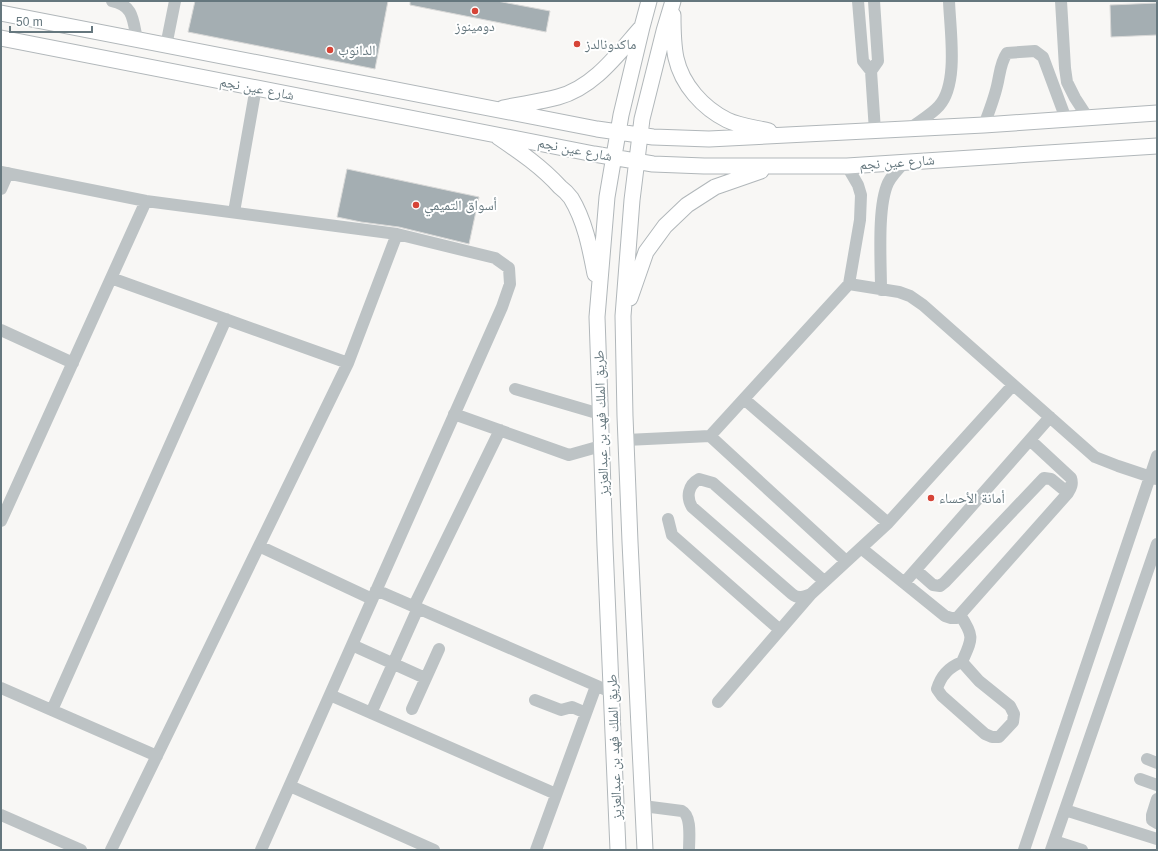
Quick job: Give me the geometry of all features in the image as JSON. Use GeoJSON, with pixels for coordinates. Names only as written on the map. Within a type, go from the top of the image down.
{"type":"FeatureCollection","features":[{"type":"Feature","properties":{"kind":"main road"},"geometry":{"type":"LineString","coordinates":[[673,1],[676,59],[685,80],[696,98],[711,110],[729,121],[788,135]]}},
{"type":"Feature","properties":{"kind":"main road","name":"طريق الملك فهد بن عبدالعزيز"},"geometry":{"type":"LineString","coordinates":[[645,850],[626,440],[624,316],[632,200],[642,119],[673,1]]}},
{"type":"Feature","properties":{"kind":"main road","name":"طريق الملك فهد بن عبدالعزيز"},"geometry":{"type":"LineString","coordinates":[[618,850],[597,317],[607,197],[618,132],[646,2]]}},
{"type":"Feature","properties":{"kind":"main road","name":"شارع عين نجم"},"geometry":{"type":"LineString","coordinates":[[1,13],[494,109],[640,135],[709,139],[984,125],[1157,113]]}},
{"type":"Feature","properties":{"kind":"main road"},"geometry":{"type":"LineString","coordinates":[[494,109],[560,97],[585,85],[605,69],[642,26]]}},
{"type":"Feature","properties":{"kind":"main road","name":"شارع عين نجم"},"geometry":{"type":"LineString","coordinates":[[1,38],[653,164],[704,166],[847,166],[1157,146]]}},
{"type":"Feature","properties":{"kind":"main road"},"geometry":{"type":"LineString","coordinates":[[494,134],[532,161],[553,179],[570,197],[582,222],[590,246],[598,298]]}},
{"type":"Feature","properties":{"kind":"main road"},"geometry":{"type":"LineString","coordinates":[[624,316],[646,252],[664,226],[687,205],[715,187],[734,179],[776,166]]}},
{"type":"Feature","properties":{"kind":"street"},"geometry":{"type":"LineString","coordinates":[[112,1],[124,5],[130,11],[137,40]]}},
{"type":"Feature","properties":{"kind":"street"},"geometry":{"type":"LineString","coordinates":[[166,46],[175,1]]}},
{"type":"Feature","properties":{"kind":"street"},"geometry":{"type":"LineString","coordinates":[[909,129],[938,107],[946,96],[950,83],[951,64],[949,1]]}},
{"type":"Feature","properties":{"kind":"street"},"geometry":{"type":"LineString","coordinates":[[1061,1],[1067,82],[1088,118]]}},
{"type":"Feature","properties":{"kind":"street"},"geometry":{"type":"LineString","coordinates":[[870,71],[878,61],[875,2],[858,2],[863,61],[870,71],[875,131]]}},
{"type":"Feature","properties":{"kind":"street"},"geometry":{"type":"LineString","coordinates":[[861,36],[876,34]]}},
{"type":"Feature","properties":{"kind":"street"},"geometry":{"type":"LineString","coordinates":[[984,125],[998,84],[1002,59],[1007,53],[1020,51],[1035,51],[1043,57],[1066,119]]}},
{"type":"Feature","properties":{"kind":"street"},"geometry":{"type":"LineString","coordinates":[[234,212],[256,87]]}},
{"type":"Feature","properties":{"kind":"street"},"geometry":{"type":"LineString","coordinates":[[881,290],[881,219],[884,196],[891,178],[905,162]]}},
{"type":"Feature","properties":{"kind":"street"},"geometry":{"type":"LineString","coordinates":[[626,440],[710,436],[849,284],[860,220],[861,195],[858,185],[847,166]]}},
{"type":"Feature","properties":{"kind":"street"},"geometry":{"type":"LineString","coordinates":[[1,189],[5,173],[146,201],[397,234],[495,258],[509,268],[510,284],[504,299],[261,850]]}},
{"type":"Feature","properties":{"kind":"street"},"geometry":{"type":"LineString","coordinates":[[1,521],[146,201]]}},
{"type":"Feature","properties":{"kind":"street"},"geometry":{"type":"LineString","coordinates":[[111,850],[348,363],[397,234]]}},
{"type":"Feature","properties":{"kind":"street"},"geometry":{"type":"LineString","coordinates":[[111,278],[348,363]]}},
{"type":"Feature","properties":{"kind":"street"},"geometry":{"type":"LineString","coordinates":[[849,284],[910,296],[923,305],[1095,457],[1154,478]]}},
{"type":"Feature","properties":{"kind":"street"},"geometry":{"type":"LineString","coordinates":[[52,710],[226,320]]}},
{"type":"Feature","properties":{"kind":"street"},"geometry":{"type":"LineString","coordinates":[[1,330],[73,362]]}},
{"type":"Feature","properties":{"kind":"street"},"geometry":{"type":"LineString","coordinates":[[718,702],[811,594],[888,523],[1013,385]]}},
{"type":"Feature","properties":{"kind":"street"},"geometry":{"type":"LineString","coordinates":[[514,389],[600,414]]}},
{"type":"Feature","properties":{"kind":"street"},"geometry":{"type":"LineString","coordinates":[[744,399],[888,523]]}},
{"type":"Feature","properties":{"kind":"street"},"geometry":{"type":"LineString","coordinates":[[454,414],[569,455],[601,446]]}},
{"type":"Feature","properties":{"kind":"street"},"geometry":{"type":"LineString","coordinates":[[904,583],[1050,417]]}},
{"type":"Feature","properties":{"kind":"street"},"geometry":{"type":"LineString","coordinates":[[371,713],[394,663],[416,607],[500,430]]}},
{"type":"Feature","properties":{"kind":"street"},"geometry":{"type":"LineString","coordinates":[[710,436],[846,561]]}},
{"type":"Feature","properties":{"kind":"street"},"geometry":{"type":"LineString","coordinates":[[861,548],[945,616],[957,618],[1068,493],[1072,482],[1071,478],[1030,440]]}},
{"type":"Feature","properties":{"kind":"street"},"geometry":{"type":"LineString","coordinates":[[1024,850],[1154,478],[1157,456]]}},
{"type":"Feature","properties":{"kind":"street"},"geometry":{"type":"LineString","coordinates":[[916,570],[933,585],[940,586],[946,582],[1044,478],[1051,479],[1068,493]]}},
{"type":"Feature","properties":{"kind":"street"},"geometry":{"type":"LineString","coordinates":[[811,594],[803,597],[796,597],[692,507],[688,501],[690,490],[696,480],[702,479],[712,482],[824,581]]}},
{"type":"Feature","properties":{"kind":"street"},"geometry":{"type":"LineString","coordinates":[[668,519],[672,535],[780,630]]}},
{"type":"Feature","properties":{"kind":"street"},"geometry":{"type":"LineString","coordinates":[[1082,850],[1053,846],[1157,544]]}},
{"type":"Feature","properties":{"kind":"street"},"geometry":{"type":"LineString","coordinates":[[259,546],[374,594],[416,607],[611,692]]}},
{"type":"Feature","properties":{"kind":"street"},"geometry":{"type":"LineString","coordinates":[[960,615],[970,630],[970,643],[962,662],[952,666],[939,681],[937,689],[942,696],[985,734],[992,737],[999,737],[1013,722],[1014,714],[1010,706],[979,681],[962,662]]}},
{"type":"Feature","properties":{"kind":"street"},"geometry":{"type":"LineString","coordinates":[[352,645],[425,678]]}},
{"type":"Feature","properties":{"kind":"street"},"geometry":{"type":"LineString","coordinates":[[412,709],[439,649]]}},
{"type":"Feature","properties":{"kind":"street"},"geometry":{"type":"LineString","coordinates":[[536,850],[596,686]]}},
{"type":"Feature","properties":{"kind":"street"},"geometry":{"type":"LineString","coordinates":[[1,688],[157,756]]}},
{"type":"Feature","properties":{"kind":"street"},"geometry":{"type":"LineString","coordinates":[[330,695],[556,794]]}},
{"type":"Feature","properties":{"kind":"street"},"geometry":{"type":"LineString","coordinates":[[535,700],[561,710],[572,707],[586,713]]}},
{"type":"Feature","properties":{"kind":"street"},"geometry":{"type":"LineString","coordinates":[[1140,780],[1157,785]]}},
{"type":"Feature","properties":{"kind":"street"},"geometry":{"type":"LineString","coordinates":[[290,786],[434,850]]}},
{"type":"Feature","properties":{"kind":"street"},"geometry":{"type":"LineString","coordinates":[[1157,799],[1152,815],[1152,820],[1157,823]]}},
{"type":"Feature","properties":{"kind":"street"},"geometry":{"type":"LineString","coordinates":[[643,806],[682,811],[686,813],[688,818],[689,850]]}},
{"type":"Feature","properties":{"kind":"street"},"geometry":{"type":"LineString","coordinates":[[1066,810],[1157,839]]}},
{"type":"Feature","properties":{"kind":"street"},"geometry":{"type":"LineString","coordinates":[[1,815],[81,850]]}},
{"type":"Feature","properties":{"kind":"building","name":"الدانوب"},"geometry":{"type":"Polygon","coordinates":[[[195,1],[388,1],[375,69],[188,32],[195,1]]]}},
{"type":"Feature","properties":{"kind":"building"},"geometry":{"type":"Polygon","coordinates":[[[410,1],[497,1],[550,11],[546,32],[410,5],[410,1]]]}},
{"type":"Feature","properties":{"kind":"building"},"geometry":{"type":"Polygon","coordinates":[[[1157,3],[1157,35],[1111,37],[1110,5],[1157,3]]]}},
{"type":"Feature","properties":{"kind":"building"},"geometry":{"type":"Polygon","coordinates":[[[347,169],[479,197],[469,244],[399,227],[337,217],[347,169]]]}},
{"type":"Feature","properties":{"kind":"place","name":"دومينوز"},"geometry":{"type":"Point","coordinates":[475,11]}},
{"type":"Feature","properties":{"kind":"place","name":"ماكدونالدز"},"geometry":{"type":"Point","coordinates":[577,44]}},
{"type":"Feature","properties":{"kind":"place","name":"الدانوب"},"geometry":{"type":"Point","coordinates":[330,50]}},
{"type":"Feature","properties":{"kind":"place","name":"أسواق التميمي"},"geometry":{"type":"Point","coordinates":[416,205]}},
{"type":"Feature","properties":{"kind":"place","name":"أمانة الأحساء"},"geometry":{"type":"Point","coordinates":[931,498]}}]}
